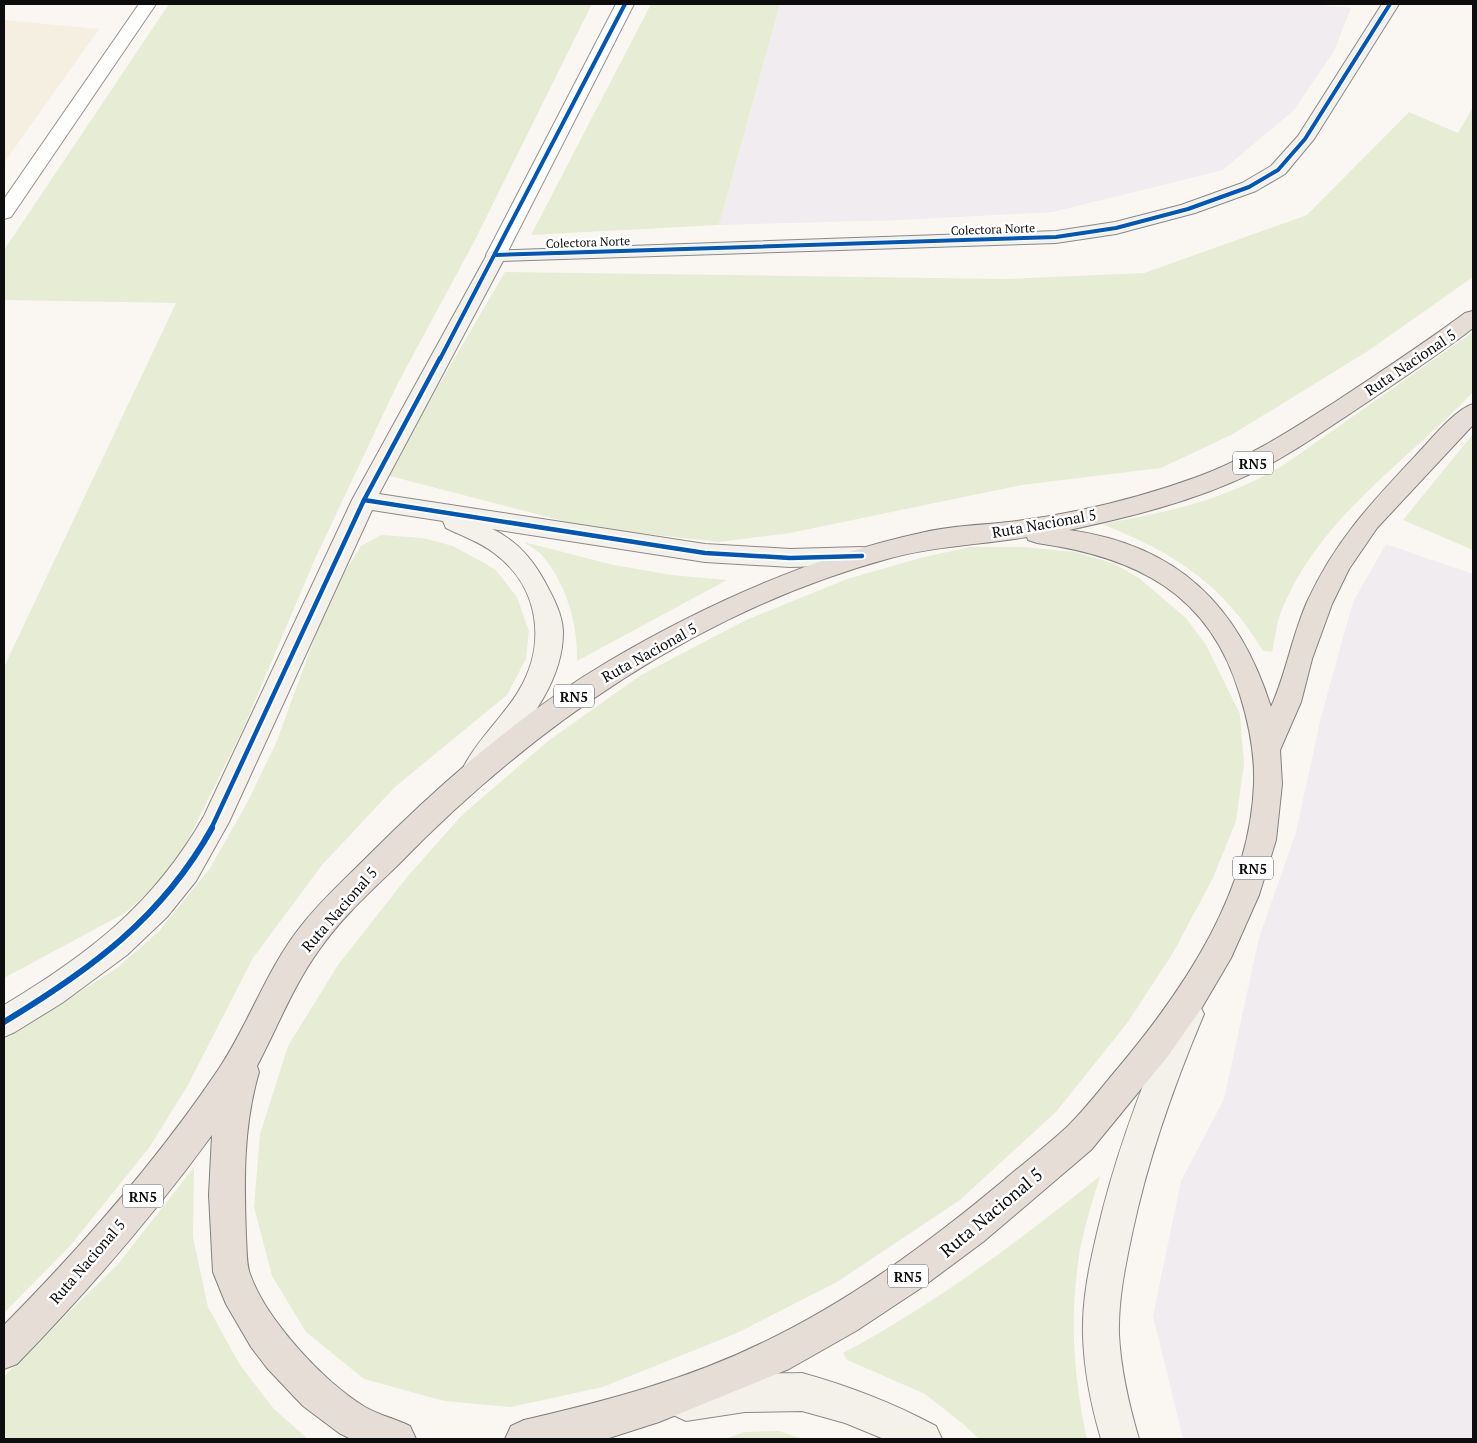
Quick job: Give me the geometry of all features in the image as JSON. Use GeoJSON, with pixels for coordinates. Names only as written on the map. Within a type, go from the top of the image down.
{"type":"FeatureCollection","features":[{"type":"Feature","properties":{"kind":"highway","name":"Ruta Nacional 5"},"geometry":{"type":"LineString","coordinates":[[4,1351],[42,1313],[174,1160],[233,1076],[259,1025],[308,940],[418,824],[517,738],[581,691],[623,665],[725,610],[808,574],[862,556],[933,539],[1057,523],[1156,498],[1228,474],[1256,462],[1390,377],[1473,318]]}},
{"type":"Feature","properties":{"kind":"highway","name":"RN5"},"geometry":{"type":"LineString","coordinates":[[1203,980],[1228,934],[1246,892],[1260,842],[1266,803],[1268,746],[1287,702],[1299,658],[1319,604],[1338,565],[1368,522],[1439,445],[1473,412]]}},
{"type":"Feature","properties":{"kind":"highway"},"geometry":{"type":"LineString","coordinates":[[998,532],[1070,538],[1102,545],[1143,560],[1182,585],[1212,613],[1235,645],[1258,702],[1268,746]]}},
{"type":"Feature","properties":{"kind":"highway","name":"Ruta Nacional 5"},"geometry":{"type":"LineString","coordinates":[[524,1439],[617,1417],[680,1395],[775,1356],[852,1312],[930,1262],[991,1214],[1080,1137],[1153,1053],[1203,980]]}},
{"type":"Feature","properties":{"kind":"highway"},"geometry":{"type":"LineString","coordinates":[[259,1025],[236,1093],[227,1147],[226,1201],[231,1271],[251,1315],[287,1363],[323,1401],[353,1421],[397,1439]]}},
{"type":"Feature","properties":{"kind":"street"},"geometry":{"type":"LineString","coordinates":[[4,213],[147,4]]}},
{"type":"Feature","properties":{"kind":"street"},"geometry":{"type":"LineString","coordinates":[[4,1022],[104,956],[132,933],[176,885],[215,822],[364,500],[496,255],[625,4]]}},
{"type":"Feature","properties":{"kind":"street","name":"Colectora Norte"},"geometry":{"type":"LineString","coordinates":[[496,255],[1056,237],[1116,228],[1188,209],[1249,187],[1278,170],[1305,140],[1390,4]]}},
{"type":"Feature","properties":{"kind":"street"},"geometry":{"type":"LineString","coordinates":[[364,500],[705,553],[790,558],[862,556]]}},
{"type":"Feature","properties":{"kind":"street"},"geometry":{"type":"LineString","coordinates":[[436,512],[506,549],[539,591],[549,616],[552,643],[543,671],[534,689],[467,781]]}},
{"type":"Feature","properties":{"kind":"street"},"geometry":{"type":"LineString","coordinates":[[1120,1439],[1107,1392],[1101,1334],[1104,1280],[1121,1204],[1158,1084],[1203,980]]}},
{"type":"Feature","properties":{"kind":"street"},"geometry":{"type":"LineString","coordinates":[[617,1417],[694,1401],[745,1393],[802,1392],[845,1404],[886,1420],[923,1439]]}},
{"type":"Feature","properties":{"kind":"shaded area"},"geometry":{"type":"Polygon","coordinates":[[[780,4],[1311,4],[1351,8],[1334,51],[1294,110],[1223,170],[1053,212],[903,220],[719,225],[780,4]]]}},
{"type":"Feature","properties":{"kind":"shaded area"},"geometry":{"type":"Polygon","coordinates":[[[4,20],[99,29],[4,163],[4,20]]]}},
{"type":"Feature","properties":{"kind":"shaded area"},"geometry":{"type":"Polygon","coordinates":[[[1386,544],[1473,574],[1473,1439],[1183,1439],[1153,1316],[1181,1181],[1224,1099],[1259,938],[1296,832],[1321,717],[1353,602],[1386,544]]]}},
{"type":"Feature","properties":{"kind":"green space"},"geometry":{"type":"Polygon","coordinates":[[[169,4],[592,4],[474,242],[398,383],[315,559],[244,727],[174,868],[125,913],[4,978],[4,667],[176,303],[4,300],[4,250],[169,4]]]}},
{"type":"Feature","properties":{"kind":"green space"},"geometry":{"type":"Polygon","coordinates":[[[651,4],[780,4],[719,225],[531,235],[651,4]]]}},
{"type":"Feature","properties":{"kind":"green space"},"geometry":{"type":"Polygon","coordinates":[[[1473,107],[1473,277],[1368,351],[1233,434],[1161,468],[1022,485],[790,533],[719,542],[586,527],[386,475],[505,272],[1006,279],[1144,273],[1307,215],[1409,112],[1458,133],[1473,107]]]}},
{"type":"Feature","properties":{"kind":"green space"},"geometry":{"type":"Polygon","coordinates":[[[1473,332],[1473,392],[1365,494],[1339,521],[1316,550],[1296,581],[1280,615],[1272,652],[1263,651],[1231,607],[1194,573],[1152,547],[1102,524],[1150,515],[1196,503],[1241,487],[1263,476],[1285,464],[1473,332]]]}},
{"type":"Feature","properties":{"kind":"green space"},"geometry":{"type":"Polygon","coordinates":[[[1473,434],[1473,550],[1403,520],[1473,434]]]}},
{"type":"Feature","properties":{"kind":"green space"},"geometry":{"type":"Polygon","coordinates":[[[381,535],[423,538],[453,546],[495,569],[517,597],[529,631],[526,659],[507,695],[395,787],[322,865],[253,958],[188,1085],[149,1148],[70,1246],[4,1313],[4,1040],[117,968],[160,930],[210,868],[248,801],[276,743],[330,596],[361,546],[381,535]]]}},
{"type":"Feature","properties":{"kind":"green space"},"geometry":{"type":"Polygon","coordinates":[[[524,542],[614,565],[672,575],[727,580],[577,661],[576,634],[565,594],[545,559],[524,542]]]}},
{"type":"Feature","properties":{"kind":"green space"},"geometry":{"type":"Polygon","coordinates":[[[970,547],[1025,547],[1076,552],[1115,564],[1139,578],[1186,618],[1206,645],[1240,714],[1244,764],[1236,821],[1213,878],[1173,953],[1128,1022],[1056,1112],[960,1200],[837,1282],[737,1333],[603,1387],[511,1407],[444,1401],[364,1379],[306,1332],[272,1276],[254,1207],[260,1134],[288,1046],[338,965],[407,877],[462,815],[548,741],[641,675],[746,620],[847,579],[920,558],[970,547]]]}},
{"type":"Feature","properties":{"kind":"green space"},"geometry":{"type":"Polygon","coordinates":[[[194,1167],[193,1237],[208,1307],[240,1365],[274,1409],[308,1439],[4,1439],[4,1376],[118,1264],[194,1167]]]}},
{"type":"Feature","properties":{"kind":"green space"},"geometry":{"type":"Polygon","coordinates":[[[1100,1176],[1086,1223],[1078,1260],[1075,1293],[1075,1356],[1079,1398],[1087,1439],[979,1439],[925,1394],[847,1360],[843,1353],[911,1314],[976,1270],[1100,1176]]]}},
{"type":"Feature","properties":{"kind":"green space"},"geometry":{"type":"Polygon","coordinates":[[[779,1431],[803,1439],[725,1439],[744,1432],[779,1431]]]}},
{"type":"Feature","properties":{"kind":"cycle path"},"geometry":{"type":"LineString","coordinates":[[4,1022],[51,993],[117,945],[156,908],[174,887],[196,855],[215,822],[364,500],[496,255],[625,4]]}},
{"type":"Feature","properties":{"kind":"cycle path"},"geometry":{"type":"LineString","coordinates":[[496,255],[1056,237],[1116,228],[1188,209],[1249,187],[1278,170],[1305,139],[1390,4]]}},
{"type":"Feature","properties":{"kind":"cycle path"},"geometry":{"type":"LineString","coordinates":[[364,500],[705,553],[790,558],[862,556]]}}]}
